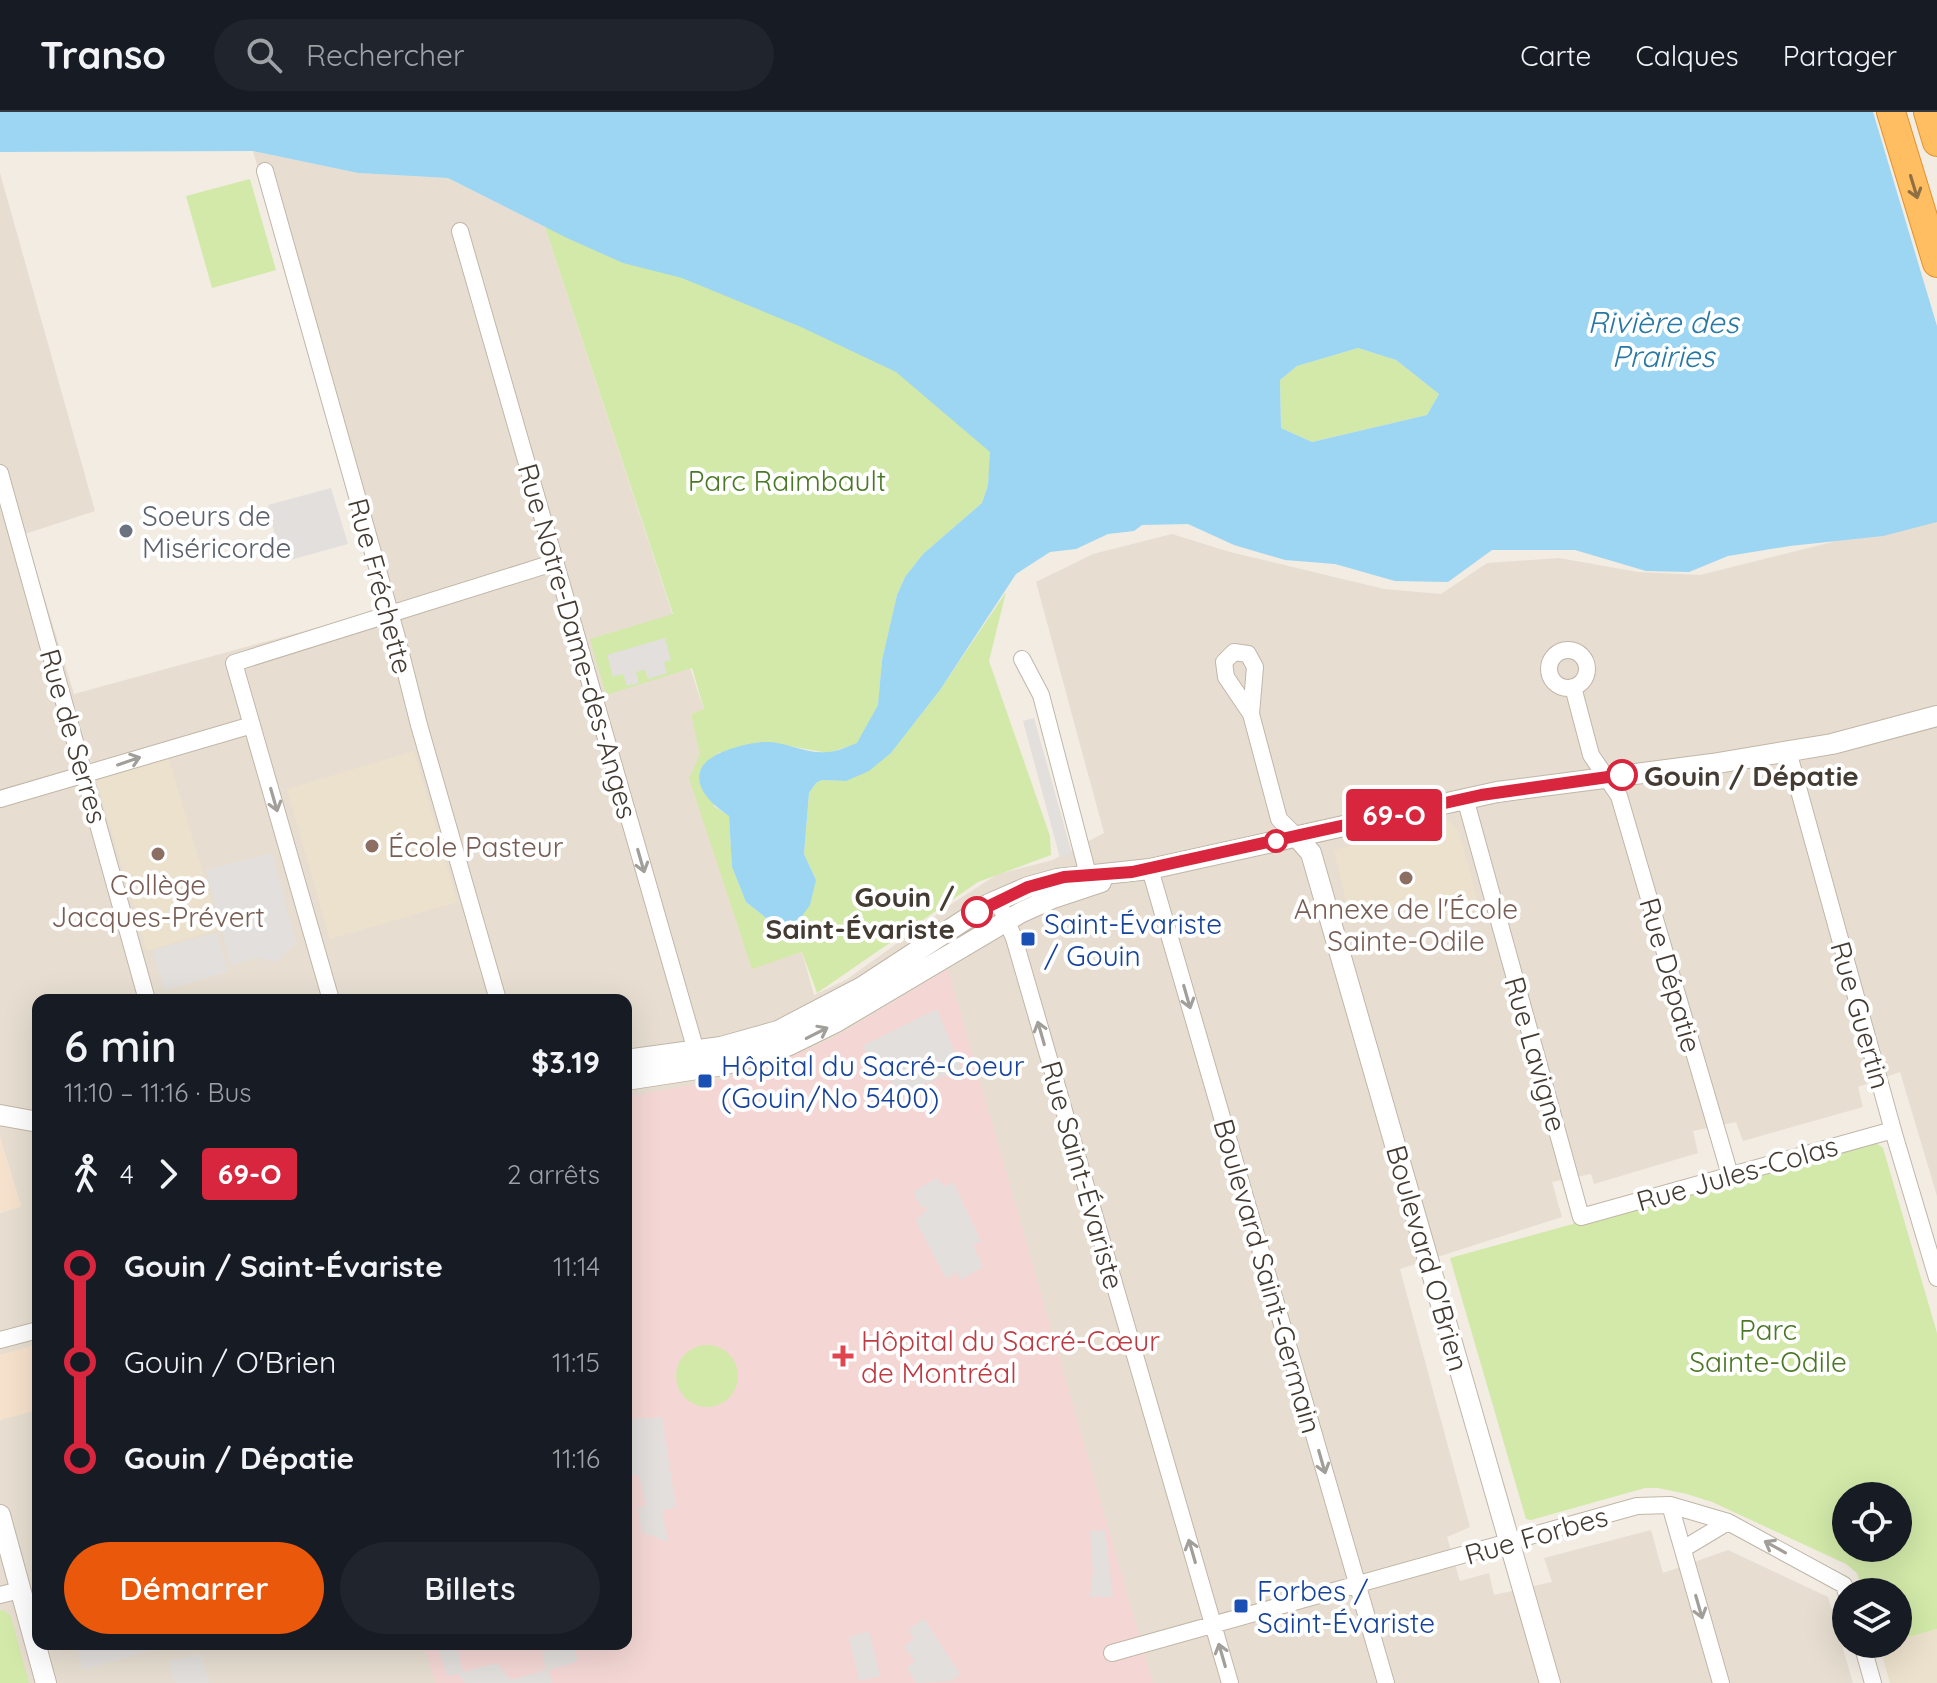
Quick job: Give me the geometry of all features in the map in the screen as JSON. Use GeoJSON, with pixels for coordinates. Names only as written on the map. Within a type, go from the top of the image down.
{"type":"FeatureCollection","features":[{"type":"Feature","properties":{"kind":"highway"},"geometry":{"type":"LineString","coordinates":[[1891,112],[1937,263]]}},
{"type":"Feature","properties":{"kind":"highway"},"geometry":{"type":"LineString","coordinates":[[1928,112],[1937,142]]}},
{"type":"Feature","properties":{"kind":"street","name":"Rue Fréchette"},"geometry":{"type":"LineString","coordinates":[[265,171],[496,994]]}},
{"type":"Feature","properties":{"kind":"street","name":"Rue Notre-Dame-des-Anges"},"geometry":{"type":"LineString","coordinates":[[460,231],[696,1051]]}},
{"type":"Feature","properties":{"kind":"street","name":"Rue de Serres"},"geometry":{"type":"LineString","coordinates":[[0,473],[145,994]]}},
{"type":"Feature","properties":{"kind":"street"},"geometry":{"type":"LineString","coordinates":[[329,994],[234,663],[556,562]]}},
{"type":"Feature","properties":{"kind":"street"},"geometry":{"type":"LineString","coordinates":[[1022,659],[1041,695],[1090,880]]}},
{"type":"Feature","properties":{"kind":"street","name":"Rue Dépatie"},"geometry":{"type":"LineString","coordinates":[[1573,687],[1591,755],[1619,796],[1730,1175]]}},
{"type":"Feature","properties":{"kind":"street"},"geometry":{"type":"LineString","coordinates":[[1251,714],[1279,819],[1297,837]]}},
{"type":"Feature","properties":{"kind":"street"},"geometry":{"type":"LineString","coordinates":[[632,1079],[723,1065],[787,1046],[836,1022],[1007,921],[1090,880],[1465,798],[1788,751],[1879,733],[1937,716]]}},
{"type":"Feature","properties":{"kind":"street"},"geometry":{"type":"LineString","coordinates":[[0,799],[252,725]]}},
{"type":"Feature","properties":{"kind":"street","name":"Rue Guertin"},"geometry":{"type":"LineString","coordinates":[[1788,751],[1937,1278]]}},
{"type":"Feature","properties":{"kind":"street","name":"Rue Lavigne"},"geometry":{"type":"LineString","coordinates":[[1465,798],[1581,1217]]}},
{"type":"Feature","properties":{"kind":"street","name":"Boulevard O'Brien"},"geometry":{"type":"LineString","coordinates":[[1297,837],[1311,853],[1550,1683]]}},
{"type":"Feature","properties":{"kind":"street","name":"Boulevard Saint-Germain"},"geometry":{"type":"LineString","coordinates":[[1141,870],[1386,1683]]}},
{"type":"Feature","properties":{"kind":"street"},"geometry":{"type":"LineString","coordinates":[[632,1059],[696,1051],[764,1036],[792,1025],[853,992],[997,900],[1064,877],[1090,880]]}},
{"type":"Feature","properties":{"kind":"street","name":"Rue Saint-Évariste"},"geometry":{"type":"LineString","coordinates":[[997,900],[1007,921],[1230,1683]]}},
{"type":"Feature","properties":{"kind":"street"},"geometry":{"type":"LineString","coordinates":[[0,1115],[32,1121]]}},
{"type":"Feature","properties":{"kind":"street","name":"Rue Jules-Colas"},"geometry":{"type":"LineString","coordinates":[[1581,1217],[1893,1130]]}},
{"type":"Feature","properties":{"kind":"street"},"geometry":{"type":"LineString","coordinates":[[0,1340],[32,1332]]}},
{"type":"Feature","properties":{"kind":"street"},"geometry":{"type":"LineString","coordinates":[[1670,1505],[1721,1683]]}},
{"type":"Feature","properties":{"kind":"street","name":"Rue Forbes"},"geometry":{"type":"LineString","coordinates":[[1112,1653],[1637,1506],[1670,1505],[1728,1522],[1832,1582]]}},
{"type":"Feature","properties":{"kind":"street"},"geometry":{"type":"LineString","coordinates":[[0,1515],[32,1633]]}},
{"type":"Feature","properties":{"kind":"street"},"geometry":{"type":"LineString","coordinates":[[1683,1549],[1728,1522]]}},
{"type":"Feature","properties":{"kind":"street"},"geometry":{"type":"LineString","coordinates":[[0,1595],[20,1590]]}},
{"type":"Feature","properties":{"kind":"street"},"geometry":{"type":"LineString","coordinates":[[37,1650],[46,1683]]}},
{"type":"Feature","properties":{"kind":"street"},"geometry":{"type":"LineString","coordinates":[[1866,1658],[1873,1683]]}},
{"type":"Feature","properties":{"kind":"shaded area"},"geometry":{"type":"Polygon","coordinates":[[[253,151],[358,173],[448,178],[545,227],[704,710],[691,714],[752,968],[802,952],[814,995],[846,980],[998,874],[1053,860],[1104,833],[1036,582],[1093,554],[1172,534],[1230,552],[1384,589],[1441,594],[1487,563],[1559,558],[1638,572],[1700,575],[1937,516],[1937,1196],[1900,1072],[1858,1087],[1863,1107],[1743,1141],[1736,1122],[1693,1131],[1698,1153],[1594,1184],[1591,1174],[1552,1182],[1562,1217],[1400,1269],[1470,1527],[1447,1537],[1460,1581],[1489,1573],[1494,1595],[1552,1582],[1544,1558],[1651,1530],[1663,1573],[1728,1550],[1828,1597],[1832,1611],[1832,1658],[1846,1658],[1853,1683],[0,1683],[0,1213],[21,1206],[0,1138],[0,173],[95,511],[25,534],[74,694],[381,610],[253,151]]]}},
{"type":"Feature","properties":{"kind":"shaded area"},"geometry":{"type":"Polygon","coordinates":[[[331,488],[348,544],[290,560],[280,558],[268,505],[331,488]]]}},
{"type":"Feature","properties":{"kind":"shaded area"},"geometry":{"type":"Polygon","coordinates":[[[665,638],[671,660],[664,662],[667,673],[648,679],[645,670],[636,672],[639,683],[627,686],[623,674],[613,677],[607,655],[665,638]]]}},
{"type":"Feature","properties":{"kind":"shaded area"},"geometry":{"type":"Polygon","coordinates":[[[1034,718],[1072,854],[1060,858],[1023,721],[1034,718]]]}},
{"type":"Feature","properties":{"kind":"shaded area","name":"École Pasteur"},"geometry":{"type":"Polygon","coordinates":[[[414,751],[457,902],[330,939],[287,789],[414,751]]]}},
{"type":"Feature","properties":{"kind":"shaded area","name":"Collège Jacques-Prévert"},"geometry":{"type":"Polygon","coordinates":[[[168,757],[220,929],[147,951],[96,779],[168,757]]]}},
{"type":"Feature","properties":{"kind":"shaded area","name":"Annexe de l'École Sainte-Odile"},"geometry":{"type":"Polygon","coordinates":[[[1449,821],[1458,830],[1480,909],[1417,925],[1412,906],[1351,923],[1334,850],[1449,821]]]}},
{"type":"Feature","properties":{"kind":"shaded area"},"geometry":{"type":"Polygon","coordinates":[[[272,853],[296,944],[275,962],[256,958],[231,965],[206,870],[272,853]]]}},
{"type":"Feature","properties":{"kind":"shaded area"},"geometry":{"type":"Polygon","coordinates":[[[217,933],[228,972],[164,990],[153,950],[217,933]]]}},
{"type":"Feature","properties":{"kind":"shaded area","name":"Hôpital du Sacré-Cœur de Montréal"},"geometry":{"type":"Polygon","coordinates":[[[948,969],[1153,1683],[435,1683],[426,1650],[632,1650],[632,1096],[700,1083],[701,1088],[708,1087],[708,1082],[753,1072],[833,1038],[948,969]]]}},
{"type":"Feature","properties":{"kind":"shaded area"},"geometry":{"type":"Polygon","coordinates":[[[937,1009],[961,1068],[902,1095],[862,1046],[937,1009]]]}},
{"type":"Feature","properties":{"kind":"shaded area"},"geometry":{"type":"Polygon","coordinates":[[[0,1138],[21,1207],[0,1212],[0,1138]]]}},
{"type":"Feature","properties":{"kind":"shaded area"},"geometry":{"type":"Polygon","coordinates":[[[937,1178],[944,1187],[953,1182],[981,1241],[973,1245],[983,1267],[960,1280],[955,1271],[949,1279],[944,1275],[916,1221],[927,1209],[925,1206],[922,1208],[913,1192],[937,1178]]]}},
{"type":"Feature","properties":{"kind":"shaded area"},"geometry":{"type":"Polygon","coordinates":[[[32,1346],[32,1412],[0,1420],[0,1355],[32,1346]]]}},
{"type":"Feature","properties":{"kind":"shaded area"},"geometry":{"type":"Polygon","coordinates":[[[662,1417],[676,1507],[662,1511],[668,1542],[642,1532],[638,1509],[646,1505],[639,1476],[632,1475],[632,1419],[662,1417]]]}},
{"type":"Feature","properties":{"kind":"shaded area"},"geometry":{"type":"Polygon","coordinates":[[[1105,1530],[1113,1597],[1090,1597],[1093,1572],[1090,1531],[1105,1530]]]}},
{"type":"Feature","properties":{"kind":"shaded area"},"geometry":{"type":"Polygon","coordinates":[[[924,1619],[960,1674],[951,1681],[916,1683],[907,1668],[915,1661],[904,1647],[914,1638],[908,1630],[924,1619]]]}},
{"type":"Feature","properties":{"kind":"shaded area"},"geometry":{"type":"Polygon","coordinates":[[[1937,1629],[1937,1683],[1890,1683],[1883,1658],[1912,1658],[1912,1636],[1937,1629]]]}},
{"type":"Feature","properties":{"kind":"shaded area"},"geometry":{"type":"Polygon","coordinates":[[[869,1631],[880,1676],[859,1681],[849,1637],[869,1631]]]}},
{"type":"Feature","properties":{"kind":"shaded area"},"geometry":{"type":"Polygon","coordinates":[[[77,1650],[153,1650],[82,1670],[77,1650]]]}},
{"type":"Feature","properties":{"kind":"shaded area"},"geometry":{"type":"Polygon","coordinates":[[[439,1650],[458,1650],[463,1672],[497,1663],[511,1680],[546,1670],[542,1652],[575,1650],[577,1658],[576,1662],[549,1670],[552,1683],[465,1683],[458,1674],[447,1676],[439,1650]]]}},
{"type":"Feature","properties":{"kind":"shaded area"},"geometry":{"type":"Polygon","coordinates":[[[201,1653],[209,1683],[175,1683],[169,1661],[201,1653]]]}},
{"type":"Feature","properties":{"kind":"green space"},"geometry":{"type":"Polygon","coordinates":[[[250,179],[276,270],[212,288],[186,196],[250,179]]]}},
{"type":"Feature","properties":{"kind":"green space","name":"Parc Raimbault"},"geometry":{"type":"Polygon","coordinates":[[[545,227],[623,247],[902,362],[991,452],[988,485],[982,503],[923,554],[905,577],[897,595],[882,660],[878,706],[857,744],[827,753],[768,742],[718,753],[714,806],[729,816],[732,867],[746,902],[770,921],[816,880],[804,854],[809,793],[816,783],[822,780],[846,781],[891,753],[940,690],[1006,592],[989,661],[1050,836],[1051,855],[978,882],[817,993],[802,952],[752,969],[689,778],[700,754],[691,714],[704,709],[692,668],[606,695],[590,639],[673,614],[545,227]]]}},
{"type":"Feature","properties":{"kind":"green space"},"geometry":{"type":"Polygon","coordinates":[[[1358,348],[1396,360],[1439,394],[1427,415],[1312,442],[1281,428],[1280,380],[1297,366],[1358,348]]]}},
{"type":"Feature","properties":{"kind":"green space","name":"Parc Sainte-Odile"},"geometry":{"type":"Polygon","coordinates":[[[1875,1142],[1883,1148],[1937,1333],[1937,1629],[1912,1636],[1912,1578],[1859,1578],[1857,1573],[1842,1562],[1912,1562],[1912,1482],[1832,1482],[1832,1558],[1712,1502],[1658,1488],[1645,1488],[1526,1519],[1450,1258],[1573,1224],[1577,1219],[1586,1223],[1875,1142]]]}},
{"type":"Feature","properties":{"kind":"green space"},"geometry":{"type":"Polygon","coordinates":[[[707,1345],[719,1347],[729,1354],[736,1364],[736,1388],[729,1398],[719,1405],[707,1407],[695,1405],[685,1398],[678,1388],[676,1376],[678,1364],[685,1354],[695,1347],[707,1345]]]}},
{"type":"Feature","properties":{"kind":"green space"},"geometry":{"type":"Polygon","coordinates":[[[0,1610],[11,1617],[29,1683],[0,1683],[0,1610]]]}},
{"type":"Feature","properties":{"kind":"water","name":"Rivière des Prairies"},"geometry":{"type":"Polygon","coordinates":[[[0,112],[1937,112],[1937,522],[1883,536],[1728,556],[1689,572],[1646,571],[1575,550],[1492,550],[1448,582],[1395,581],[1335,564],[1285,560],[1234,545],[1188,524],[1142,525],[1134,531],[1108,534],[1076,549],[1050,552],[1016,574],[940,690],[891,753],[869,771],[846,781],[822,780],[816,783],[809,793],[804,854],[816,880],[810,905],[799,920],[785,926],[770,921],[746,902],[732,867],[729,816],[704,792],[699,779],[703,765],[719,753],[753,743],[771,742],[820,752],[835,751],[857,743],[878,705],[882,660],[897,595],[905,577],[923,554],[982,503],[988,485],[990,452],[896,372],[801,327],[682,278],[623,263],[448,178],[358,173],[253,151],[0,152],[0,112]],[[1358,348],[1297,366],[1280,380],[1281,428],[1312,442],[1427,415],[1439,394],[1396,360],[1358,348]]]}},
{"type":"Feature","properties":{"kind":"pier"},"geometry":{"type":"Polygon","coordinates":[[[1873,112],[1937,112],[1937,326],[1873,112]]]}},
{"type":"Feature","properties":{"kind":"bus line","name":"69-O"},"geometry":{"type":"LineString","coordinates":[[977,912],[1028,887],[1064,877],[1132,872],[1481,795],[1622,775]]}},
{"type":"Feature","properties":{"kind":"place","name":"Soeurs de Miséricorde"},"geometry":{"type":"Point","coordinates":[126,531]}},
{"type":"Feature","properties":{"kind":"place","name":"Gouin / Dépatie"},"geometry":{"type":"Point","coordinates":[1622,775]}},
{"type":"Feature","properties":{"kind":"place","name":"École Pasteur"},"geometry":{"type":"Point","coordinates":[372,846]}},
{"type":"Feature","properties":{"kind":"place","name":"Collège Jacques-Prévert"},"geometry":{"type":"Point","coordinates":[158,854]}},
{"type":"Feature","properties":{"kind":"place","name":"Annexe de l'École Sainte-Odile"},"geometry":{"type":"Point","coordinates":[1406,878]}},
{"type":"Feature","properties":{"kind":"place","name":"Gouin / Saint-Évariste"},"geometry":{"type":"Point","coordinates":[977,912]}},
{"type":"Feature","properties":{"kind":"place","name":"Saint-Évariste / Gouin"},"geometry":{"type":"Point","coordinates":[1028,939]}},
{"type":"Feature","properties":{"kind":"place","name":"Hôpital du Sacré-Coeur (Gouin/No 5400)"},"geometry":{"type":"Point","coordinates":[705,1081]}},
{"type":"Feature","properties":{"kind":"place","name":"Hôpital du Sacré-Cœur de Montréal"},"geometry":{"type":"Point","coordinates":[843,1356]}},
{"type":"Feature","properties":{"kind":"place","name":"Forbes / Saint-Évariste"},"geometry":{"type":"Point","coordinates":[1241,1606]}}]}
